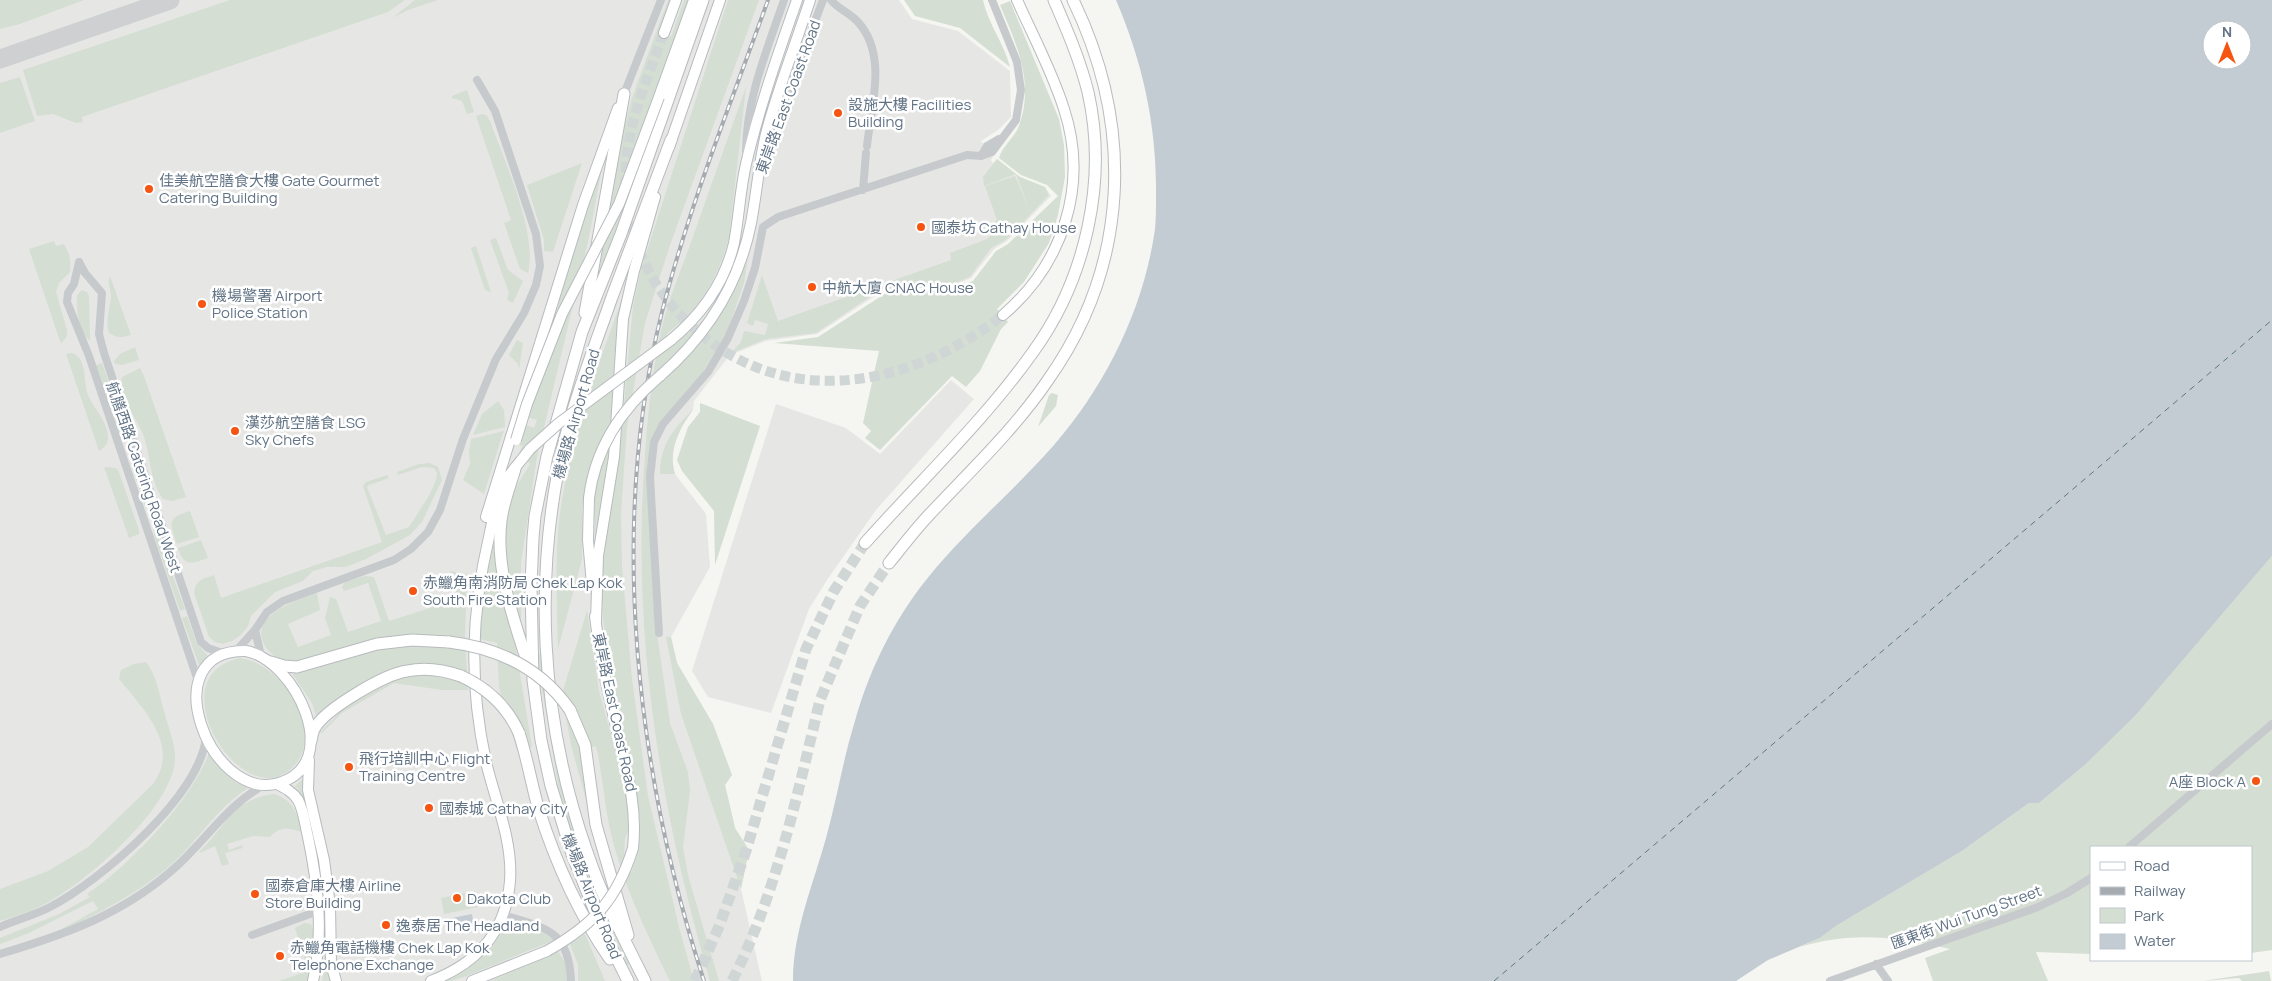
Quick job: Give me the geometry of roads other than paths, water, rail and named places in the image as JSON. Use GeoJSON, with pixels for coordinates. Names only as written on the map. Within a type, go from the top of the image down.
{"type":"FeatureCollection","features":[{"type":"Feature","properties":{"kind":"highway","name":"機場路 Airport Road"},"geometry":{"type":"LineString","coordinates":[[627,981],[602,929],[572,854],[551,786],[541,740],[533,680],[531,586],[535,516],[547,456],[582,332],[621,234],[703,0]]}},
{"type":"Feature","properties":{"kind":"highway"},"geometry":{"type":"LineString","coordinates":[[865,543],[992,403],[1034,352],[1058,309],[1078,262],[1088,226],[1094,189],[1094,133],[1084,76],[1054,0]]}},
{"type":"Feature","properties":{"kind":"highway"},"geometry":{"type":"LineString","coordinates":[[889,563],[926,519],[1012,425],[1047,382],[1082,324],[1099,280],[1112,224],[1116,182],[1114,148],[1106,92],[1098,63],[1073,0]]}},
{"type":"Feature","properties":{"kind":"highway"},"geometry":{"type":"LineString","coordinates":[[582,332],[624,94]]}},
{"type":"Feature","properties":{"kind":"highway","name":"機場路 Airport Road"},"geometry":{"type":"LineString","coordinates":[[645,981],[594,873],[568,791],[552,710],[546,648],[545,594],[552,513],[566,435],[594,347],[671,140]]}},
{"type":"Feature","properties":{"kind":"highway"},"geometry":{"type":"LineString","coordinates":[[515,469],[502,514],[501,550],[515,622],[533,680]]}},
{"type":"Feature","properties":{"kind":"highway"},"geometry":{"type":"LineString","coordinates":[[266,659],[284,666],[297,667],[377,644],[418,640],[448,642],[487,649],[520,663],[548,684],[570,710],[585,745],[596,825],[636,962]]}},
{"type":"Feature","properties":{"kind":"highway"},"geometry":{"type":"LineString","coordinates":[[311,745],[314,729],[322,720],[352,697],[386,677],[418,670],[443,671],[461,676],[482,687],[509,714],[519,733],[538,806],[556,858],[593,934],[627,981]]}},
{"type":"Feature","properties":{"kind":"main road"},"geometry":{"type":"LineString","coordinates":[[664,32],[676,0]]}},
{"type":"Feature","properties":{"kind":"main road"},"geometry":{"type":"LineString","coordinates":[[506,481],[527,404],[560,320],[620,204],[694,0]]}},
{"type":"Feature","properties":{"kind":"main road","name":"機場路 Airport Road"},"geometry":{"type":"LineString","coordinates":[[671,140],[720,0]]}},
{"type":"Feature","properties":{"kind":"main road"},"geometry":{"type":"LineString","coordinates":[[746,163],[767,88],[797,0]]}},
{"type":"Feature","properties":{"kind":"main road"},"geometry":{"type":"LineString","coordinates":[[760,166],[767,130],[810,0]]}},
{"type":"Feature","properties":{"kind":"main road"},"geometry":{"type":"LineString","coordinates":[[1003,315],[1028,291],[1052,257],[1067,219],[1074,176],[1072,144],[1064,108],[1017,0]]}},
{"type":"Feature","properties":{"kind":"main road"},"geometry":{"type":"LineString","coordinates":[[478,582],[477,563],[491,497],[583,205],[624,94]]}},
{"type":"Feature","properties":{"kind":"main road"},"geometry":{"type":"LineString","coordinates":[[596,622],[598,556],[614,457],[623,319],[634,271],[671,140]]}},
{"type":"Feature","properties":{"kind":"main road","name":"東岸路 East Coast Road"},"geometry":{"type":"LineString","coordinates":[[431,981],[445,976],[468,962],[483,949],[494,935],[503,916],[510,879],[509,856],[482,744],[475,692],[474,641],[478,582],[496,508],[506,481],[530,449],[559,423],[671,340],[703,309],[727,264],[734,242],[746,163]]}},
{"type":"Feature","properties":{"kind":"main road","name":"東岸路 East Coast Road"},"geometry":{"type":"LineString","coordinates":[[472,981],[547,951],[581,930],[604,907],[621,881],[633,848],[636,826],[634,799],[606,681],[596,622],[588,540],[589,498],[597,459],[615,425],[632,403],[693,344],[725,296],[738,267],[747,239],[760,166]]}},
{"type":"Feature","properties":{"kind":"main road"},"geometry":{"type":"LineString","coordinates":[[311,745],[304,765],[288,779],[277,784],[264,785],[243,779],[232,771],[220,758],[206,735],[195,704],[198,681],[210,663],[230,653],[246,651],[266,659],[296,692],[309,721],[311,745],[308,766],[308,790],[324,860],[330,906],[331,964],[336,981]]}},
{"type":"Feature","properties":{"kind":"main road"},"geometry":{"type":"LineString","coordinates":[[277,784],[290,791],[301,807],[313,864],[318,900],[314,917],[316,963],[312,981]]}},
{"type":"Feature","properties":{"kind":"street"},"geometry":{"type":"LineString","coordinates":[[624,94],[661,0]]}},
{"type":"Feature","properties":{"kind":"street","name":"東岸路 East Coast Road"},"geometry":{"type":"LineString","coordinates":[[746,163],[746,130],[751,103],[784,0]]}},
{"type":"Feature","properties":{"kind":"street","name":"東岸路 East Coast Road"},"geometry":{"type":"LineString","coordinates":[[760,166],[824,0]]}},
{"type":"Feature","properties":{"kind":"street"},"geometry":{"type":"LineString","coordinates":[[831,0],[859,22],[868,35],[874,52],[875,67],[863,190]]}},
{"type":"Feature","properties":{"kind":"street"},"geometry":{"type":"LineString","coordinates":[[659,633],[650,477],[654,442],[663,424],[708,372],[728,338],[744,301],[758,255],[763,227],[772,220],[967,155],[981,156],[987,146],[1004,137],[1016,120],[1020,74],[1011,43],[992,0]]}},
{"type":"Feature","properties":{"kind":"street"},"geometry":{"type":"LineString","coordinates":[[821,10],[831,7],[841,8]]}},
{"type":"Feature","properties":{"kind":"street"},"geometry":{"type":"LineString","coordinates":[[230,653],[255,630],[267,612],[283,601],[394,560],[411,549],[428,532],[440,510],[463,439],[496,359],[524,313],[536,285],[540,266],[536,234],[495,110],[477,80]]}},
{"type":"Feature","properties":{"kind":"street","name":"航膳西路 Catering Road West"},"geometry":{"type":"LineString","coordinates":[[198,681],[89,356],[67,302],[68,293],[74,284],[78,260],[91,282],[96,284],[102,293],[99,334],[104,353],[202,642],[208,648],[230,653]]}},
{"type":"Feature","properties":{"kind":"street"},"geometry":{"type":"LineString","coordinates":[[74,284],[82,281],[91,282]]}},
{"type":"Feature","properties":{"kind":"street"},"geometry":{"type":"LineString","coordinates":[[255,630],[266,659]]}},
{"type":"Feature","properties":{"kind":"street"},"geometry":{"type":"LineString","coordinates":[[2130,846],[2272,724]]}},
{"type":"Feature","properties":{"kind":"street"},"geometry":{"type":"LineString","coordinates":[[0,926],[50,907],[102,872],[130,848],[170,806],[195,770],[202,757],[206,735]]}},
{"type":"Feature","properties":{"kind":"street"},"geometry":{"type":"LineString","coordinates":[[0,954],[55,937],[109,915],[125,905],[160,880],[204,841],[229,810],[264,785]]}},
{"type":"Feature","properties":{"kind":"street","name":"匯東街 Wui Tung Street"},"geometry":{"type":"LineString","coordinates":[[1830,981],[2038,907],[2067,893],[2090,879]]}},
{"type":"Feature","properties":{"kind":"street"},"geometry":{"type":"LineString","coordinates":[[503,916],[531,924],[556,936],[568,955],[571,981]]}},
{"type":"Feature","properties":{"kind":"street"},"geometry":{"type":"LineString","coordinates":[[252,935],[314,917]]}},
{"type":"Feature","properties":{"kind":"street"},"geometry":{"type":"LineString","coordinates":[[1876,964],[1888,981]]}},
{"type":"Feature","properties":{"kind":"water"},"geometry":{"type":"Polygon","coordinates":[[[1116,0],[2272,0],[2272,556],[2136,715],[2085,765],[2039,803],[2029,803],[1962,851],[1836,926],[1820,938],[1768,960],[1736,981],[793,981],[796,944],[800,926],[830,823],[851,735],[866,686],[889,636],[908,604],[951,551],[1037,463],[1073,422],[1106,371],[1132,316],[1150,259],[1156,209],[1156,171],[1151,121],[1134,48],[1116,0]]]}},
{"type":"Feature","properties":{"kind":"water"},"geometry":{"type":"Polygon","coordinates":[[[472,914],[474,926],[449,931],[447,919],[472,914]]]}},
{"type":"Feature","properties":{"kind":"tunnel"},"geometry":{"type":"LineString","coordinates":[[664,33],[631,130],[626,171],[628,209],[643,259],[660,290],[682,317],[719,348],[758,368],[799,379],[841,380],[883,374],[925,361],[965,341],[1003,315]]}},
{"type":"Feature","properties":{"kind":"tunnel"},"geometry":{"type":"LineString","coordinates":[[695,981],[720,924],[746,851],[806,649],[834,591],[865,543]]}},
{"type":"Feature","properties":{"kind":"tunnel"},"geometry":{"type":"LineString","coordinates":[[732,981],[762,913],[774,878],[794,808],[820,700],[860,606],[889,563]]}},
{"type":"Feature","properties":{"kind":"railway"},"geometry":{"type":"LineString","coordinates":[[704,981],[680,901],[661,818],[647,734],[637,648],[634,563],[636,478],[646,394],[662,312],[673,272],[711,155],[768,0]]}},
{"type":"Feature","properties":{"kind":"place","name":"設施大樓 Facilities Building"},"geometry":{"type":"Point","coordinates":[838,113]}},
{"type":"Feature","properties":{"kind":"place","name":"佳美航空膳食大樓 Gate Gourmet Catering Building"},"geometry":{"type":"Point","coordinates":[149,189]}},
{"type":"Feature","properties":{"kind":"place","name":"國泰坊 Cathay House"},"geometry":{"type":"Point","coordinates":[921,227]}},
{"type":"Feature","properties":{"kind":"place","name":"中航大廈 CNAC House"},"geometry":{"type":"Point","coordinates":[812,287]}},
{"type":"Feature","properties":{"kind":"place","name":"機場警署 Airport Police Station"},"geometry":{"type":"Point","coordinates":[202,304]}},
{"type":"Feature","properties":{"kind":"place","name":"漢莎航空膳食 LSG Sky Chefs"},"geometry":{"type":"Point","coordinates":[235,431]}},
{"type":"Feature","properties":{"kind":"place","name":"赤鱲角南消防局 Chek Lap Kok South Fire Station"},"geometry":{"type":"Point","coordinates":[413,591]}},
{"type":"Feature","properties":{"kind":"place","name":"飛行培訓中心 Flight Training Centre"},"geometry":{"type":"Point","coordinates":[349,767]}},
{"type":"Feature","properties":{"kind":"place","name":"A座 Block A"},"geometry":{"type":"Point","coordinates":[2256,781]}},
{"type":"Feature","properties":{"kind":"place","name":"國泰城 Cathay City"},"geometry":{"type":"Point","coordinates":[429,808]}},
{"type":"Feature","properties":{"kind":"place","name":"國泰倉庫大樓 Airline Store Building"},"geometry":{"type":"Point","coordinates":[255,894]}},
{"type":"Feature","properties":{"kind":"place","name":"Dakota Club"},"geometry":{"type":"Point","coordinates":[457,898]}},
{"type":"Feature","properties":{"kind":"place","name":"逸泰居 The Headland"},"geometry":{"type":"Point","coordinates":[386,925]}},
{"type":"Feature","properties":{"kind":"place","name":"赤鱲角電話機樓 Chek Lap Kok Telephone Exchange"},"geometry":{"type":"Point","coordinates":[280,956]}}]}
